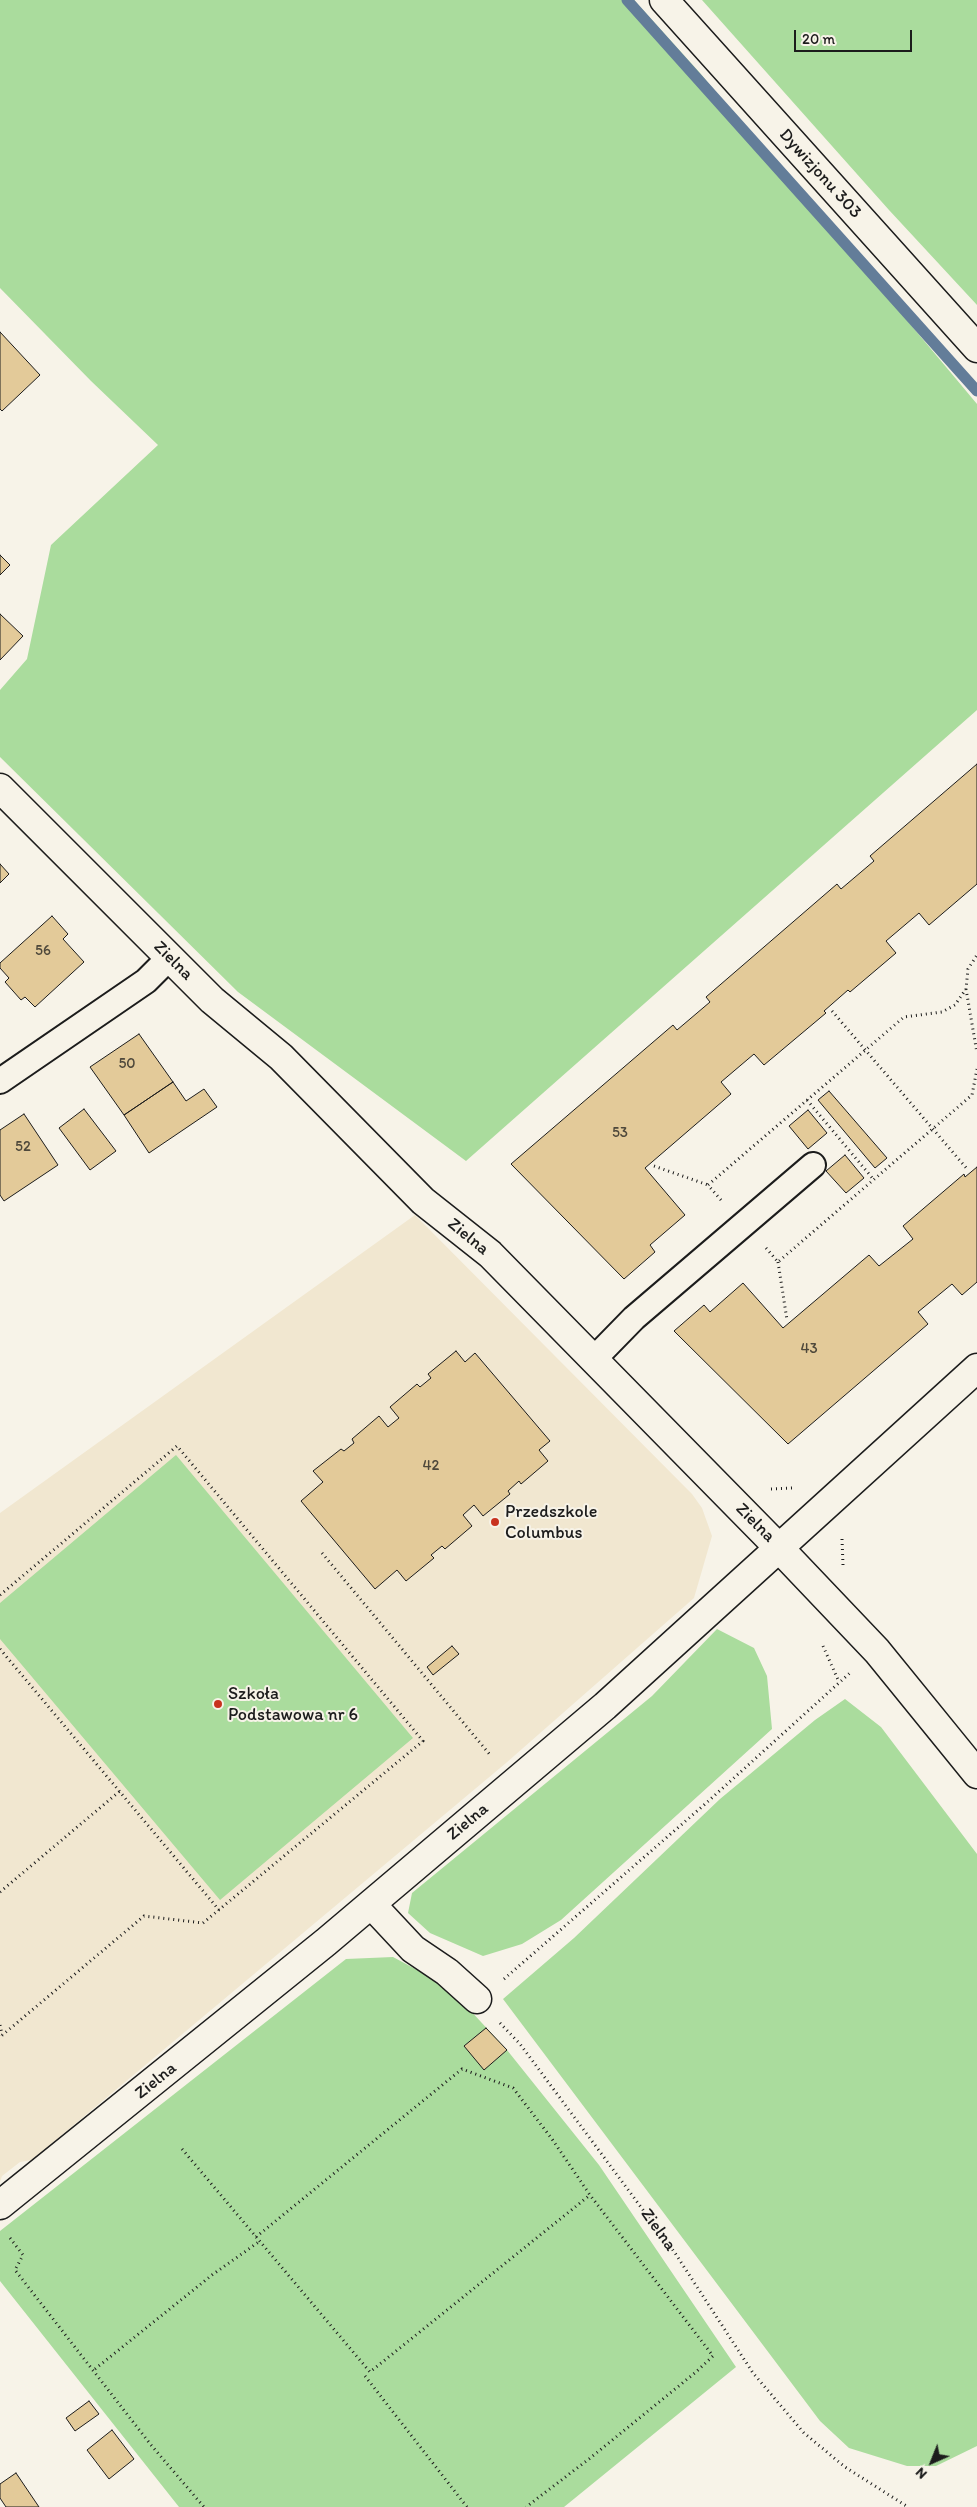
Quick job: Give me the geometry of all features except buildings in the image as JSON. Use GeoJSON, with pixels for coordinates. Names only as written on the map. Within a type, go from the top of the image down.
{"type":"FeatureCollection","features":[{"type":"Feature","properties":{"kind":"street","name":"Dywizjonu 303"},"geometry":{"type":"LineString","coordinates":[[664,0],[977,348]]}},
{"type":"Feature","properties":{"kind":"street","name":"Zielna"},"geometry":{"type":"LineString","coordinates":[[0,788],[212,1000],[281,1057],[423,1201],[490,1254],[780,1548],[604,1706],[514,1783],[148,2087],[0,2205]]}},
{"type":"Feature","properties":{"kind":"street"},"geometry":{"type":"LineString","coordinates":[[977,1368],[780,1548],[877,1651],[977,1774]]}},
{"type":"Feature","properties":{"kind":"street"},"geometry":{"type":"LineString","coordinates":[[370,1904],[413,1949],[447,1972],[477,1999]]}},
{"type":"Feature","properties":{"kind":"lane"},"geometry":{"type":"LineString","coordinates":[[0,1082],[146,981],[169,958]]}},
{"type":"Feature","properties":{"kind":"lane"},"geometry":{"type":"LineString","coordinates":[[593,1360],[634,1318],[813,1165]]}},
{"type":"Feature","properties":{"kind":"path"},"geometry":{"type":"LineString","coordinates":[[977,955],[968,969],[966,989],[977,1053]]}},
{"type":"Feature","properties":{"kind":"path"},"geometry":{"type":"LineString","coordinates":[[708,1185],[904,1017],[942,1012],[955,1005],[966,989]]}},
{"type":"Feature","properties":{"kind":"path"},"geometry":{"type":"LineString","coordinates":[[832,1011],[968,1170]]}},
{"type":"Feature","properties":{"kind":"path"},"geometry":{"type":"LineString","coordinates":[[778,1262],[972,1095],[977,1069]]}},
{"type":"Feature","properties":{"kind":"path"},"geometry":{"type":"LineString","coordinates":[[807,1100],[874,1180]]}},
{"type":"Feature","properties":{"kind":"path"},"geometry":{"type":"LineString","coordinates":[[654,1166],[708,1185],[724,1203]]}},
{"type":"Feature","properties":{"kind":"path"},"geometry":{"type":"LineString","coordinates":[[762,1244],[778,1262],[787,1320]]}},
{"type":"Feature","properties":{"kind":"path"},"geometry":{"type":"LineString","coordinates":[[0,1596],[177,1446],[422,1741],[203,1923],[144,1916],[1,2036]]}},
{"type":"Feature","properties":{"kind":"path"},"geometry":{"type":"LineString","coordinates":[[322,1553],[514,1783]]}},
{"type":"Feature","properties":{"kind":"path"},"geometry":{"type":"LineString","coordinates":[[0,1649],[219,1910]]}},
{"type":"Feature","properties":{"kind":"path"},"geometry":{"type":"LineString","coordinates":[[477,1999],[516,1969],[704,1805],[839,1682]]}},
{"type":"Feature","properties":{"kind":"path"},"geometry":{"type":"LineString","coordinates":[[0,1892],[120,1791]]}},
{"type":"Feature","properties":{"kind":"path","name":"Zielna"},"geometry":{"type":"LineString","coordinates":[[477,1999],[520,2044],[675,2253],[753,2373],[797,2425],[845,2467],[907,2506]]}},
{"type":"Feature","properties":{"kind":"path"},"geometry":{"type":"LineString","coordinates":[[0,2025],[1,2036]]}},
{"type":"Feature","properties":{"kind":"path"},"geometry":{"type":"LineString","coordinates":[[256,2237],[462,2069],[513,2088],[552,2139],[590,2195],[713,2356],[589,2459],[526,2507]]}},
{"type":"Feature","properties":{"kind":"path"},"geometry":{"type":"LineString","coordinates":[[182,2149],[370,2372],[590,2195]]}},
{"type":"Feature","properties":{"kind":"path"},"geometry":{"type":"LineString","coordinates":[[8,2236],[23,2255],[15,2270],[151,2445],[204,2507]]}},
{"type":"Feature","properties":{"kind":"path"},"geometry":{"type":"LineString","coordinates":[[94,2370],[205,2281],[260,2241]]}},
{"type":"Feature","properties":{"kind":"path"},"geometry":{"type":"LineString","coordinates":[[365,2376],[467,2507]]}},
{"type":"Feature","properties":{"kind":"shaded area","name":"Szkoła Podstawowa nr 6"},"geometry":{"type":"Polygon","coordinates":[[[415,1215],[692,1494],[702,1508],[712,1536],[694,1598],[506,1763],[32,2160],[20,2162],[2,2176],[0,2182],[0,1513],[415,1215]]]}},
{"type":"Feature","properties":{"kind":"green space"},"geometry":{"type":"Polygon","coordinates":[[[0,0],[634,0],[700,73],[977,404],[977,710],[466,1161],[238,992],[0,757],[0,690],[27,659],[51,545],[158,445],[91,381],[0,288],[0,0]]]}},
{"type":"Feature","properties":{"kind":"green space"},"geometry":{"type":"Polygon","coordinates":[[[702,0],[977,0],[977,305],[889,210],[702,0]]]}},
{"type":"Feature","properties":{"kind":"green space"},"geometry":{"type":"Polygon","coordinates":[[[176,1455],[413,1738],[220,1900],[0,1639],[0,1603],[176,1455]]]}},
{"type":"Feature","properties":{"kind":"green space"},"geometry":{"type":"Polygon","coordinates":[[[717,1629],[754,1648],[767,1676],[772,1729],[561,1920],[522,1944],[483,1956],[430,1933],[408,1913],[412,1893],[652,1696],[717,1629]]]}},
{"type":"Feature","properties":{"kind":"green space"},"geometry":{"type":"Polygon","coordinates":[[[845,1699],[881,1727],[977,1854],[977,2446],[936,2466],[907,2466],[849,2448],[820,2421],[503,1999],[574,1938],[720,1799],[815,1720],[845,1699]]]}},
{"type":"Feature","properties":{"kind":"green space"},"geometry":{"type":"Polygon","coordinates":[[[393,1957],[434,1979],[455,1994],[507,2050],[599,2165],[736,2367],[564,2507],[179,2507],[0,2281],[0,2231],[346,1959],[393,1957]]]}},
{"type":"Feature","properties":{"kind":"waterway"},"geometry":{"type":"LineString","coordinates":[[627,0],[977,391]]}},
{"type":"Feature","properties":{"kind":"place","name":"Przedszkole Columbus"},"geometry":{"type":"Point","coordinates":[495,1522]}},
{"type":"Feature","properties":{"kind":"place","name":"Szkoła Podstawowa nr 6"},"geometry":{"type":"Point","coordinates":[218,1704]}}]}
